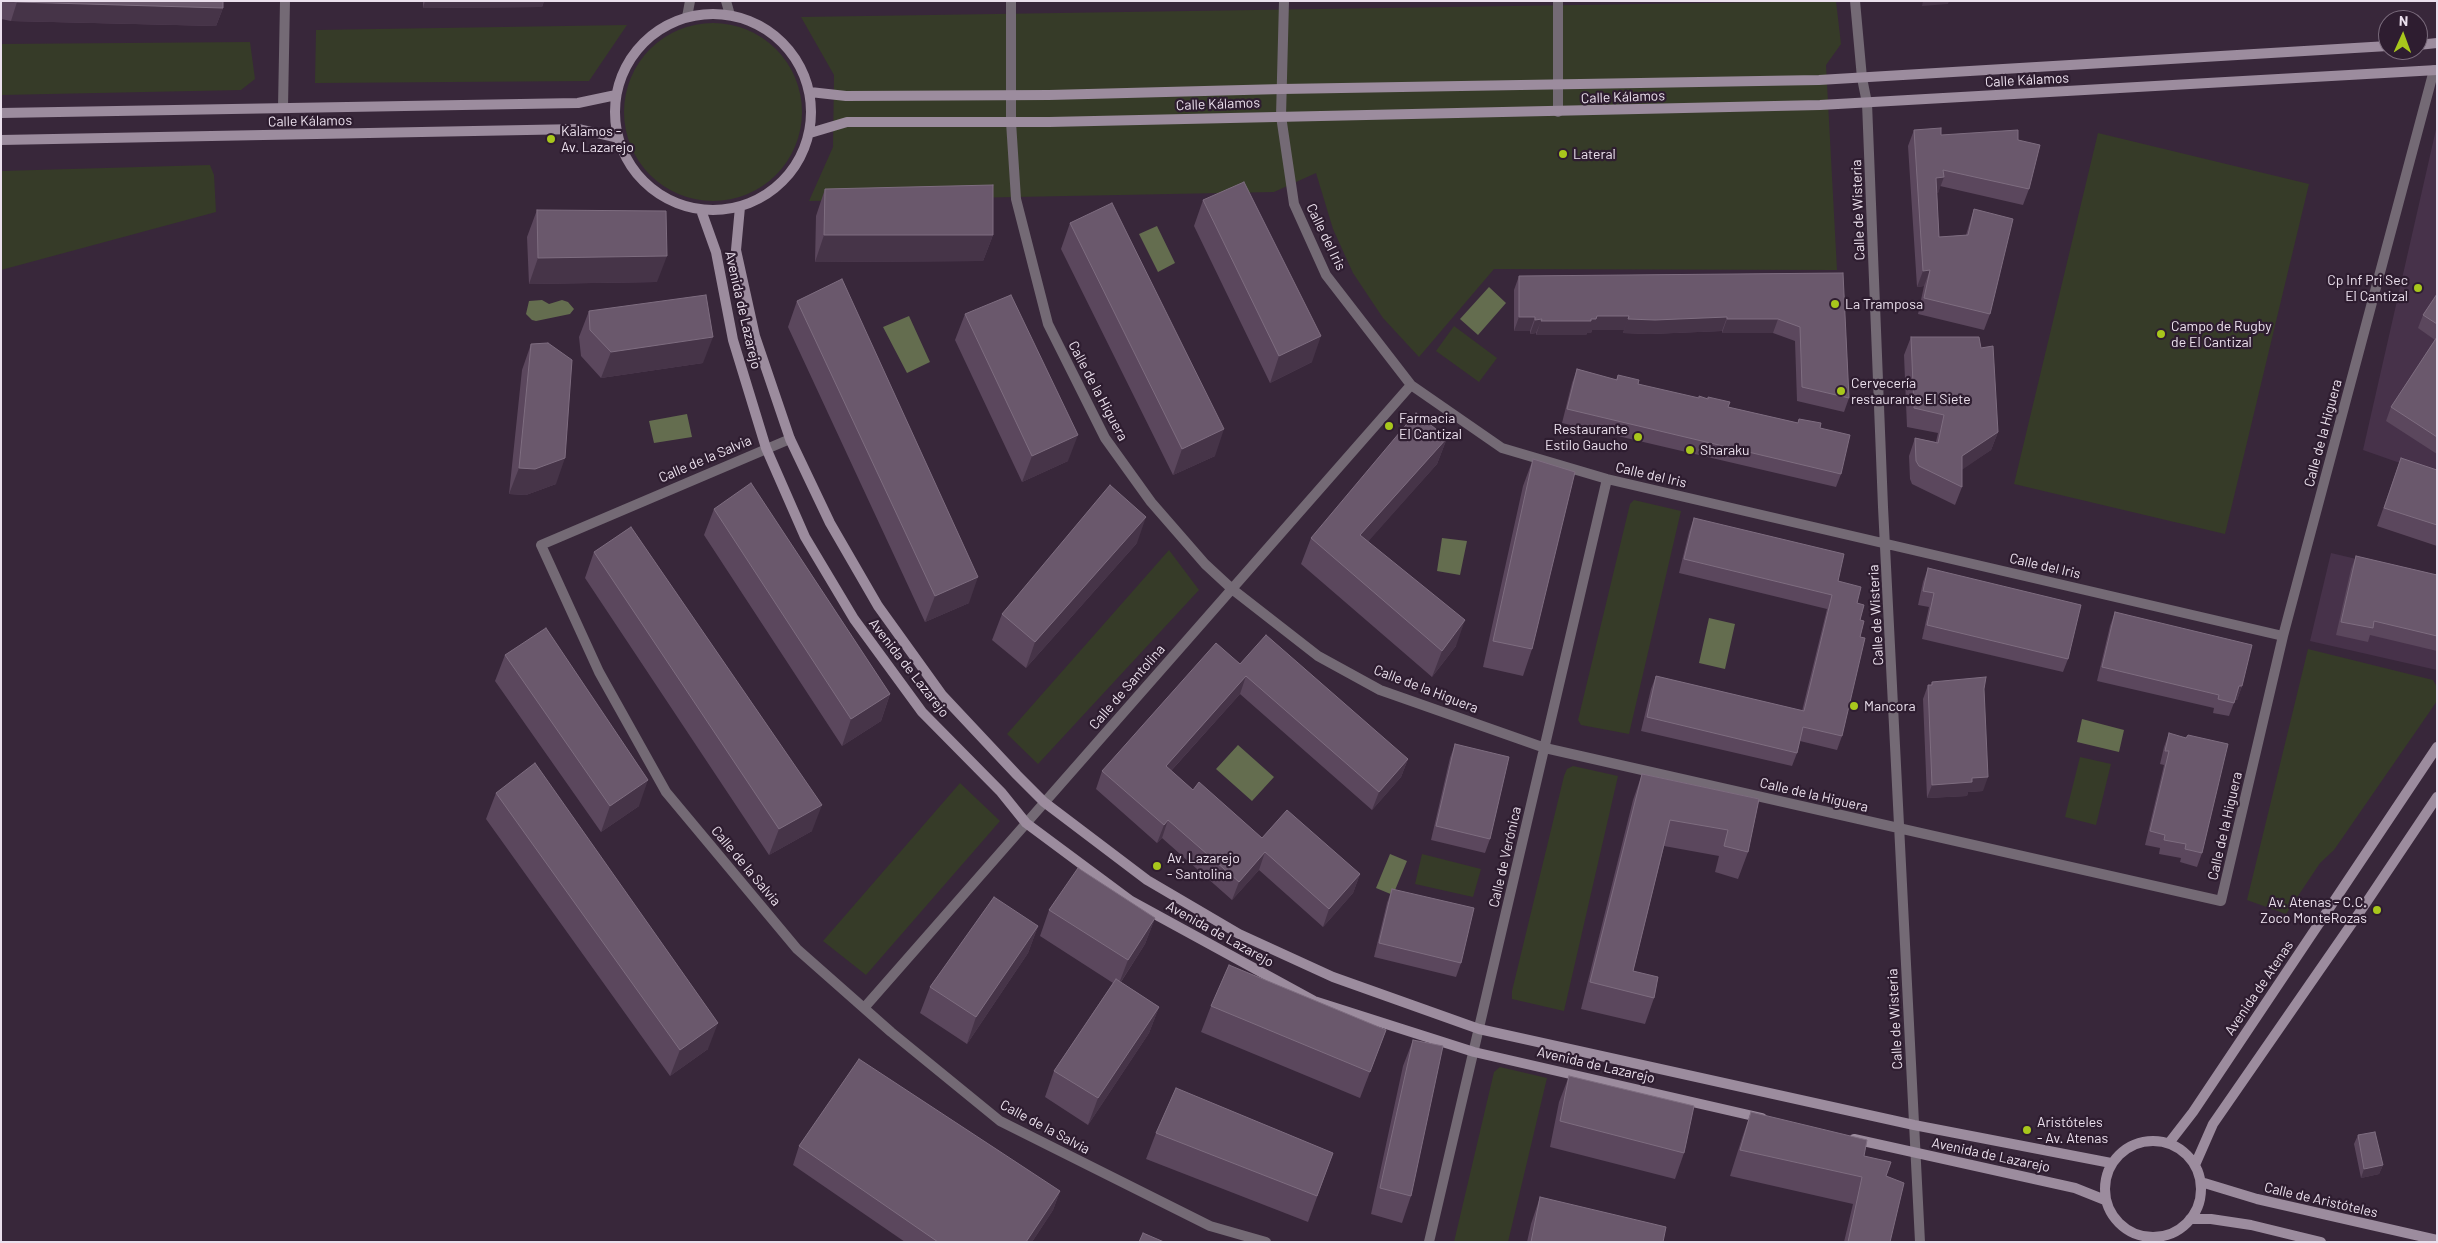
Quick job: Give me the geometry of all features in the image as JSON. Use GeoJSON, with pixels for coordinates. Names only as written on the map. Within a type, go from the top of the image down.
{"type":"FeatureCollection","features":[{"type":"Feature","properties":{"kind":"main road"},"geometry":{"type":"LineString","coordinates":[[709,14],[730,15],[753,22],[773,34],[790,50],[802,70],[810,92],[812,112],[810,133],[801,158],[785,179],[765,196],[740,207],[721,210],[701,210],[678,204],[658,194],[640,178],[631,166],[618,138],[614,116],[616,95],[622,74],[633,54],[648,38],[666,25],[687,17],[709,14]]}},
{"type":"Feature","properties":{"kind":"main road","name":"Calle Kálamos"},"geometry":{"type":"LineString","coordinates":[[810,92],[846,96],[1011,95],[1862,78],[2378,47]]}},
{"type":"Feature","properties":{"kind":"main road","name":"Calle Kálamos"},"geometry":{"type":"LineString","coordinates":[[810,133],[847,122],[1011,122],[1558,112],[1867,103],[2435,70]]}},
{"type":"Feature","properties":{"kind":"main road","name":"Calle Kálamos"},"geometry":{"type":"LineString","coordinates":[[1,113],[578,103],[616,95]]}},
{"type":"Feature","properties":{"kind":"main road","name":"Calle Kálamos"},"geometry":{"type":"LineString","coordinates":[[1,140],[579,129],[618,138]]}},
{"type":"Feature","properties":{"kind":"main road","name":"Avenida de Lazarejo"},"geometry":{"type":"LineString","coordinates":[[740,207],[736,250],[755,336],[790,439],[830,523],[878,606],[942,695],[1044,802],[1147,880],[1239,934],[1333,977],[1479,1029],[1914,1125],[2111,1163]]}},
{"type":"Feature","properties":{"kind":"main road","name":"Avenida de Lazarejo"},"geometry":{"type":"LineString","coordinates":[[701,210],[716,252],[733,340],[766,448],[805,537],[854,619],[922,712],[1001,792],[1026,823],[1131,901],[1314,1001],[1474,1052],[1773,1120]]}},
{"type":"Feature","properties":{"kind":"main road","name":"Avenida de Atenas"},"geometry":{"type":"LineString","coordinates":[[2169,1143],[2193,1112],[2437,747]]}},
{"type":"Feature","properties":{"kind":"main road"},"geometry":{"type":"LineString","coordinates":[[2195,1165],[2213,1124],[2366,903],[2437,796]]}},
{"type":"Feature","properties":{"kind":"main road","name":"Avenida de Lazarejo"},"geometry":{"type":"LineString","coordinates":[[1840,1136],[2076,1188],[2106,1200]]}},
{"type":"Feature","properties":{"kind":"main road"},"geometry":{"type":"LineString","coordinates":[[2153,1140],[2169,1143],[2184,1152],[2195,1165],[2201,1182],[2200,1202],[2190,1219],[2174,1232],[2165,1236],[2150,1237],[2135,1234],[2122,1226],[2111,1214],[2106,1200],[2106,1175],[2111,1163],[2122,1151],[2137,1143],[2153,1140]]}},
{"type":"Feature","properties":{"kind":"main road","name":"Calle de Aristóteles"},"geometry":{"type":"LineString","coordinates":[[2201,1182],[2257,1199],[2437,1240]]}},
{"type":"Feature","properties":{"kind":"main road"},"geometry":{"type":"LineString","coordinates":[[2190,1219],[2211,1218],[2251,1225],[2321,1242]]}},
{"type":"Feature","properties":{"kind":"street"},"geometry":{"type":"LineString","coordinates":[[283,108],[285,1]]}},
{"type":"Feature","properties":{"kind":"street"},"geometry":{"type":"LineString","coordinates":[[687,17],[690,1]]}},
{"type":"Feature","properties":{"kind":"street"},"geometry":{"type":"LineString","coordinates":[[726,1],[730,15]]}},
{"type":"Feature","properties":{"kind":"street","name":"Calle de la Higuera"},"geometry":{"type":"LineString","coordinates":[[1011,1],[1011,122],[1016,199],[1048,324],[1105,438],[1150,502],[1205,564],[1232,589],[1318,656],[1380,690],[1545,748],[1900,830],[2221,901],[2283,636],[2435,70]]}},
{"type":"Feature","properties":{"kind":"street","name":"Calle del Iris"},"geometry":{"type":"LineString","coordinates":[[1284,1],[1281,116],[1294,204],[1326,275],[1411,385],[1502,448],[1607,479],[2283,636]]}},
{"type":"Feature","properties":{"kind":"street"},"geometry":{"type":"LineString","coordinates":[[1558,1],[1556,85],[1558,112]]}},
{"type":"Feature","properties":{"kind":"street","name":"Calle de Wisteria"},"geometry":{"type":"LineString","coordinates":[[1855,1],[1862,78],[1867,103],[1914,1125]]}},
{"type":"Feature","properties":{"kind":"street","name":"Calle de Santolina"},"geometry":{"type":"LineString","coordinates":[[864,1008],[1411,385]]}},
{"type":"Feature","properties":{"kind":"street","name":"Calle de la Salvia"},"geometry":{"type":"LineString","coordinates":[[790,439],[541,545],[599,672],[666,792],[797,948],[864,1008],[1000,1121],[1210,1226],[1266,1242]]}},
{"type":"Feature","properties":{"kind":"street","name":"Calle de Verónica"},"geometry":{"type":"LineString","coordinates":[[1429,1242],[1607,479]]}},
{"type":"Feature","properties":{"kind":"street"},"geometry":{"type":"LineString","coordinates":[[1914,1125],[1917,1153],[1920,1242]]}},
{"type":"Feature","properties":{"kind":"shaded area"},"geometry":{"type":"Polygon","coordinates":[[[1836,1],[1841,44],[1826,65],[1837,270],[1494,269],[1419,357],[1383,318],[1353,273],[1333,229],[1316,173],[1274,192],[809,201],[833,147],[834,75],[801,17],[1836,1]]]}},
{"type":"Feature","properties":{"kind":"shaded area"},"geometry":{"type":"Polygon","coordinates":[[[704,23],[722,23],[755,33],[770,43],[782,55],[792,70],[798,86],[802,112],[798,138],[792,154],[782,169],[770,181],[755,191],[739,197],[722,201],[704,201],[671,191],[656,181],[644,169],[634,154],[628,138],[624,121],[624,103],[634,70],[644,55],[656,43],[671,33],[687,27],[704,23]]]}},
{"type":"Feature","properties":{"kind":"shaded area"},"geometry":{"type":"Polygon","coordinates":[[[627,25],[589,81],[315,83],[316,30],[627,25]]]}},
{"type":"Feature","properties":{"kind":"shaded area"},"geometry":{"type":"Polygon","coordinates":[[[250,42],[255,79],[241,90],[1,95],[1,44],[250,42]]]}},
{"type":"Feature","properties":{"kind":"shaded area","name":"Cp Inf Pri Sec El Cantizal"},"geometry":{"type":"Polygon","coordinates":[[[2437,125],[2437,476],[2363,450],[2437,125]]]}},
{"type":"Feature","properties":{"kind":"shaded area","name":"Campo de Rugby de El Cantizal"},"geometry":{"type":"Polygon","coordinates":[[[2098,133],[2309,184],[2225,534],[2014,484],[2098,133]]]}},
{"type":"Feature","properties":{"kind":"shaded area"},"geometry":{"type":"Polygon","coordinates":[[[210,165],[214,175],[216,212],[1,270],[1,171],[210,165]]]}},
{"type":"Feature","properties":{"kind":"shaded area"},"geometry":{"type":"Polygon","coordinates":[[[1157,226],[1175,263],[1158,272],[1139,234],[1157,226]]]}},
{"type":"Feature","properties":{"kind":"shaded area"},"geometry":{"type":"Polygon","coordinates":[[[1489,287],[1506,303],[1478,335],[1460,319],[1489,287]]]}},
{"type":"Feature","properties":{"kind":"shaded area"},"geometry":{"type":"Polygon","coordinates":[[[542,300],[549,304],[562,300],[568,302],[574,309],[570,314],[536,321],[532,320],[526,314],[529,301],[542,300]]]}},
{"type":"Feature","properties":{"kind":"shaded area"},"geometry":{"type":"Polygon","coordinates":[[[909,316],[930,362],[907,373],[883,327],[909,316]]]}},
{"type":"Feature","properties":{"kind":"shaded area"},"geometry":{"type":"Polygon","coordinates":[[[1454,326],[1497,358],[1479,382],[1436,351],[1454,326]]]}},
{"type":"Feature","properties":{"kind":"shaded area"},"geometry":{"type":"Polygon","coordinates":[[[687,414],[692,437],[654,443],[649,421],[687,414]]]}},
{"type":"Feature","properties":{"kind":"shaded area"},"geometry":{"type":"Polygon","coordinates":[[[1634,500],[1681,511],[1629,734],[1581,725],[1578,720],[1630,504],[1634,500]]]}},
{"type":"Feature","properties":{"kind":"shaded area"},"geometry":{"type":"Polygon","coordinates":[[[1442,538],[1467,541],[1460,575],[1437,571],[1442,538]]]}},
{"type":"Feature","properties":{"kind":"shaded area"},"geometry":{"type":"Polygon","coordinates":[[[1169,550],[1199,590],[1038,764],[1007,734],[1169,550]]]}},
{"type":"Feature","properties":{"kind":"shaded area"},"geometry":{"type":"Polygon","coordinates":[[[2331,553],[2437,578],[2437,670],[2310,641],[2331,553]]]}},
{"type":"Feature","properties":{"kind":"shaded area"},"geometry":{"type":"Polygon","coordinates":[[[1709,618],[1735,624],[1725,669],[1699,663],[1709,618]]]}},
{"type":"Feature","properties":{"kind":"shaded area"},"geometry":{"type":"Polygon","coordinates":[[[2308,649],[2433,680],[2437,687],[2437,701],[2334,850],[2320,863],[2286,914],[2247,900],[2308,649]]]}},
{"type":"Feature","properties":{"kind":"shaded area"},"geometry":{"type":"Polygon","coordinates":[[[2082,719],[2124,730],[2119,752],[2077,742],[2082,719]]]}},
{"type":"Feature","properties":{"kind":"shaded area"},"geometry":{"type":"Polygon","coordinates":[[[1238,745],[1274,777],[1252,801],[1216,769],[1238,745]]]}},
{"type":"Feature","properties":{"kind":"shaded area"},"geometry":{"type":"Polygon","coordinates":[[[2080,757],[2111,764],[2096,825],[2065,817],[2080,757]]]}},
{"type":"Feature","properties":{"kind":"shaded area"},"geometry":{"type":"Polygon","coordinates":[[[1573,766],[1618,776],[1564,1011],[1512,999],[1512,991],[1564,776],[1567,769],[1573,766]]]}},
{"type":"Feature","properties":{"kind":"shaded area"},"geometry":{"type":"Polygon","coordinates":[[[960,783],[1000,821],[866,975],[823,941],[960,783]]]}},
{"type":"Feature","properties":{"kind":"shaded area"},"geometry":{"type":"Polygon","coordinates":[[[1390,854],[1407,861],[1393,895],[1376,888],[1390,854]]]}},
{"type":"Feature","properties":{"kind":"shaded area"},"geometry":{"type":"Polygon","coordinates":[[[1422,854],[1481,869],[1473,897],[1415,884],[1422,854]]]}},
{"type":"Feature","properties":{"kind":"shaded area"},"geometry":{"type":"Polygon","coordinates":[[[1500,1067],[1547,1078],[1508,1242],[1454,1242],[1494,1072],[1500,1067]]]}},
{"type":"Feature","properties":{"kind":"building"},"geometry":{"type":"Polygon","coordinates":[[[10,1],[223,1],[223,8],[17,2],[10,1]]]}},
{"type":"Feature","properties":{"kind":"building"},"geometry":{"type":"Polygon","coordinates":[[[1941,128],[1941,135],[2018,130],[2018,140],[2040,145],[2029,189],[1943,170],[1944,177],[1936,178],[1939,237],[1968,235],[1974,209],[2013,219],[1990,314],[1924,298],[1930,270],[1923,271],[1914,130],[1941,128]]]}},
{"type":"Feature","properties":{"kind":"building"},"geometry":{"type":"Polygon","coordinates":[[[1244,182],[1321,336],[1279,356],[1203,200],[1244,182]]]}},
{"type":"Feature","properties":{"kind":"building"},"geometry":{"type":"Polygon","coordinates":[[[993,185],[993,235],[824,235],[825,189],[993,185]]]}},
{"type":"Feature","properties":{"kind":"building"},"geometry":{"type":"Polygon","coordinates":[[[1112,203],[1224,429],[1182,449],[1070,223],[1112,203]]]}},
{"type":"Feature","properties":{"kind":"building"},"geometry":{"type":"Polygon","coordinates":[[[537,210],[666,211],[667,256],[538,258],[537,210]]]}},
{"type":"Feature","properties":{"kind":"building"},"geometry":{"type":"Polygon","coordinates":[[[1843,273],[1849,398],[1802,387],[1800,327],[1778,319],[1727,319],[1727,317],[1655,320],[1628,319],[1629,316],[1597,316],[1596,319],[1591,319],[1591,321],[1541,321],[1542,319],[1535,320],[1535,317],[1519,317],[1519,276],[1843,273]]]}},
{"type":"Feature","properties":{"kind":"building"},"geometry":{"type":"Polygon","coordinates":[[[842,279],[978,577],[935,596],[797,301],[842,279]]]}},
{"type":"Feature","properties":{"kind":"building"},"geometry":{"type":"Polygon","coordinates":[[[2437,294],[2437,324],[2423,315],[2437,294]]]}},
{"type":"Feature","properties":{"kind":"building"},"geometry":{"type":"Polygon","coordinates":[[[706,295],[713,337],[611,352],[590,330],[589,311],[706,295]]]}},
{"type":"Feature","properties":{"kind":"building"},"geometry":{"type":"Polygon","coordinates":[[[1011,295],[1078,435],[1032,456],[965,314],[1011,295]]]}},
{"type":"Feature","properties":{"kind":"building"},"geometry":{"type":"Polygon","coordinates":[[[1911,337],[1979,337],[1981,348],[1993,346],[1998,432],[1962,456],[1962,487],[1919,466],[1916,461],[1915,438],[1938,443],[1944,415],[1914,408],[1911,337]]]}},
{"type":"Feature","properties":{"kind":"building"},"geometry":{"type":"Polygon","coordinates":[[[2437,337],[2437,437],[2391,407],[2437,337]]]}},
{"type":"Feature","properties":{"kind":"building"},"geometry":{"type":"Polygon","coordinates":[[[548,343],[572,360],[565,458],[535,469],[519,468],[531,344],[548,343]]]}},
{"type":"Feature","properties":{"kind":"building"},"geometry":{"type":"Polygon","coordinates":[[[1577,369],[1617,380],[1618,375],[1639,380],[1638,384],[1699,398],[1699,396],[1708,399],[1708,397],[1730,402],[1728,407],[1798,423],[1799,419],[1821,423],[1820,428],[1850,435],[1841,474],[1567,409],[1577,369]]]}},
{"type":"Feature","properties":{"kind":"building"},"geometry":{"type":"Polygon","coordinates":[[[1416,413],[1447,438],[1360,535],[1465,620],[1442,651],[1311,538],[1416,413]]]}},
{"type":"Feature","properties":{"kind":"building"},"geometry":{"type":"Polygon","coordinates":[[[2401,458],[2437,470],[2437,525],[2384,508],[2401,458]]]}},
{"type":"Feature","properties":{"kind":"building"},"geometry":{"type":"Polygon","coordinates":[[[1533,459],[1575,472],[1532,649],[1493,641],[1533,459]]]}},
{"type":"Feature","properties":{"kind":"building"},"geometry":{"type":"Polygon","coordinates":[[[751,483],[890,694],[851,719],[714,509],[751,483]]]}},
{"type":"Feature","properties":{"kind":"building"},"geometry":{"type":"Polygon","coordinates":[[[1110,485],[1146,517],[1035,642],[1002,614],[1110,485]]]}},
{"type":"Feature","properties":{"kind":"building"},"geometry":{"type":"Polygon","coordinates":[[[1694,518],[1844,554],[1838,581],[1861,587],[1857,603],[1864,605],[1860,620],[1864,621],[1860,637],[1865,638],[1842,736],[1803,727],[1797,753],[1647,717],[1656,676],[1804,711],[1832,595],[1684,559],[1694,518]]]}},
{"type":"Feature","properties":{"kind":"building"},"geometry":{"type":"Polygon","coordinates":[[[631,527],[822,805],[779,829],[594,552],[631,527]]]}},
{"type":"Feature","properties":{"kind":"building"},"geometry":{"type":"Polygon","coordinates":[[[2356,556],[2437,575],[2437,636],[2374,621],[2373,628],[2341,622],[2356,556]]]}},
{"type":"Feature","properties":{"kind":"building"},"geometry":{"type":"Polygon","coordinates":[[[1928,568],[2081,605],[2068,659],[1927,625],[1934,593],[1923,591],[1928,568]]]}},
{"type":"Feature","properties":{"kind":"building"},"geometry":{"type":"Polygon","coordinates":[[[2115,612],[2252,645],[2242,686],[2239,686],[2234,703],[2218,699],[2219,695],[2102,667],[2115,612]]]}},
{"type":"Feature","properties":{"kind":"building"},"geometry":{"type":"Polygon","coordinates":[[[546,628],[648,780],[610,806],[505,655],[546,628]]]}},
{"type":"Feature","properties":{"kind":"building"},"geometry":{"type":"Polygon","coordinates":[[[1266,635],[1408,759],[1379,792],[1246,676],[1166,766],[1193,790],[1199,782],[1262,838],[1287,810],[1360,874],[1329,909],[1265,852],[1239,882],[1168,820],[1164,825],[1102,771],[1216,643],[1240,664],[1266,635]]]}},
{"type":"Feature","properties":{"kind":"building"},"geometry":{"type":"Polygon","coordinates":[[[1986,677],[1984,689],[1988,777],[1972,778],[1972,782],[1932,785],[1928,685],[1932,685],[1932,682],[1986,677]]]}},
{"type":"Feature","properties":{"kind":"building"},"geometry":{"type":"Polygon","coordinates":[[[2169,733],[2186,738],[2188,735],[2228,744],[2202,853],[2185,849],[2186,844],[2164,840],[2165,835],[2150,831],[2169,751],[2165,751],[2169,733]]]}},
{"type":"Feature","properties":{"kind":"building"},"geometry":{"type":"Polygon","coordinates":[[[1455,744],[1509,757],[1490,839],[1436,826],[1455,744]]]}},
{"type":"Feature","properties":{"kind":"building"},"geometry":{"type":"Polygon","coordinates":[[[535,763],[718,1023],[680,1050],[496,793],[535,763]]]}},
{"type":"Feature","properties":{"kind":"building"},"geometry":{"type":"Polygon","coordinates":[[[1642,774],[1759,799],[1748,852],[1724,846],[1728,830],[1670,820],[1633,971],[1658,977],[1654,998],[1590,982],[1642,774]]]}},
{"type":"Feature","properties":{"kind":"building"},"geometry":{"type":"Polygon","coordinates":[[[1078,868],[1155,918],[1128,960],[1049,910],[1078,868]]]}},
{"type":"Feature","properties":{"kind":"building"},"geometry":{"type":"Polygon","coordinates":[[[1392,889],[1474,908],[1461,963],[1379,943],[1392,889]]]}},
{"type":"Feature","properties":{"kind":"building"},"geometry":{"type":"Polygon","coordinates":[[[994,897],[1038,926],[976,1017],[930,987],[994,897]]]}},
{"type":"Feature","properties":{"kind":"building"},"geometry":{"type":"Polygon","coordinates":[[[1229,965],[1386,1030],[1370,1072],[1211,1006],[1229,965]]]}},
{"type":"Feature","properties":{"kind":"building"},"geometry":{"type":"Polygon","coordinates":[[[1116,979],[1159,1007],[1098,1098],[1054,1071],[1116,979]]]}},
{"type":"Feature","properties":{"kind":"building"},"geometry":{"type":"Polygon","coordinates":[[[1413,1040],[1443,1046],[1411,1196],[1380,1188],[1413,1040]]]}},
{"type":"Feature","properties":{"kind":"building"},"geometry":{"type":"Polygon","coordinates":[[[859,1059],[1060,1191],[1026,1242],[938,1242],[799,1146],[859,1059]]]}},
{"type":"Feature","properties":{"kind":"building"},"geometry":{"type":"Polygon","coordinates":[[[1569,1076],[1694,1106],[1684,1153],[1560,1121],[1569,1076]]]}},
{"type":"Feature","properties":{"kind":"building"},"geometry":{"type":"Polygon","coordinates":[[[1176,1088],[1333,1153],[1317,1196],[1156,1133],[1176,1088]]]}},
{"type":"Feature","properties":{"kind":"building"},"geometry":{"type":"Polygon","coordinates":[[[1751,1112],[1867,1140],[1864,1156],[1891,1162],[1886,1176],[1904,1183],[1890,1242],[1848,1242],[1862,1177],[1740,1150],[1751,1112]]]}},
{"type":"Feature","properties":{"kind":"building"},"geometry":{"type":"Polygon","coordinates":[[[2375,1132],[2383,1165],[2364,1169],[2358,1135],[2375,1132]]]}},
{"type":"Feature","properties":{"kind":"building"},"geometry":{"type":"Polygon","coordinates":[[[1540,1197],[1666,1227],[1663,1242],[1531,1242],[1540,1197]]]}},
{"type":"Feature","properties":{"kind":"building"},"geometry":{"type":"Polygon","coordinates":[[[1143,1233],[1164,1242],[1139,1242],[1143,1233]]]}},
{"type":"Feature","properties":{"kind":"place","name":"Kalamos - Av. Lazarejo"},"geometry":{"type":"Point","coordinates":[551,139]}},
{"type":"Feature","properties":{"kind":"place","name":"Lateral"},"geometry":{"type":"Point","coordinates":[1563,154]}},
{"type":"Feature","properties":{"kind":"place","name":"Cp Inf Pri Sec El Cantizal"},"geometry":{"type":"Point","coordinates":[2418,288]}},
{"type":"Feature","properties":{"kind":"place","name":"La Tramposa"},"geometry":{"type":"Point","coordinates":[1835,304]}},
{"type":"Feature","properties":{"kind":"place","name":"Campo de Rugby de El Cantizal"},"geometry":{"type":"Point","coordinates":[2161,334]}},
{"type":"Feature","properties":{"kind":"place","name":"Cervecería restaurante El Siete"},"geometry":{"type":"Point","coordinates":[1841,391]}},
{"type":"Feature","properties":{"kind":"place","name":"Farmacia El Cantizal"},"geometry":{"type":"Point","coordinates":[1389,426]}},
{"type":"Feature","properties":{"kind":"place","name":"Restaurante Estilo Gaucho"},"geometry":{"type":"Point","coordinates":[1638,437]}},
{"type":"Feature","properties":{"kind":"place","name":"Sharaku"},"geometry":{"type":"Point","coordinates":[1690,450]}},
{"type":"Feature","properties":{"kind":"place","name":"Mancora"},"geometry":{"type":"Point","coordinates":[1854,706]}},
{"type":"Feature","properties":{"kind":"place","name":"Av. Lazarejo - Santolina"},"geometry":{"type":"Point","coordinates":[1157,866]}},
{"type":"Feature","properties":{"kind":"place","name":"Av. Atenas - C.C. Zoco MonteRozas"},"geometry":{"type":"Point","coordinates":[2377,910]}},
{"type":"Feature","properties":{"kind":"place","name":"Aristóteles - Av. Atenas"},"geometry":{"type":"Point","coordinates":[2027,1130]}}]}
